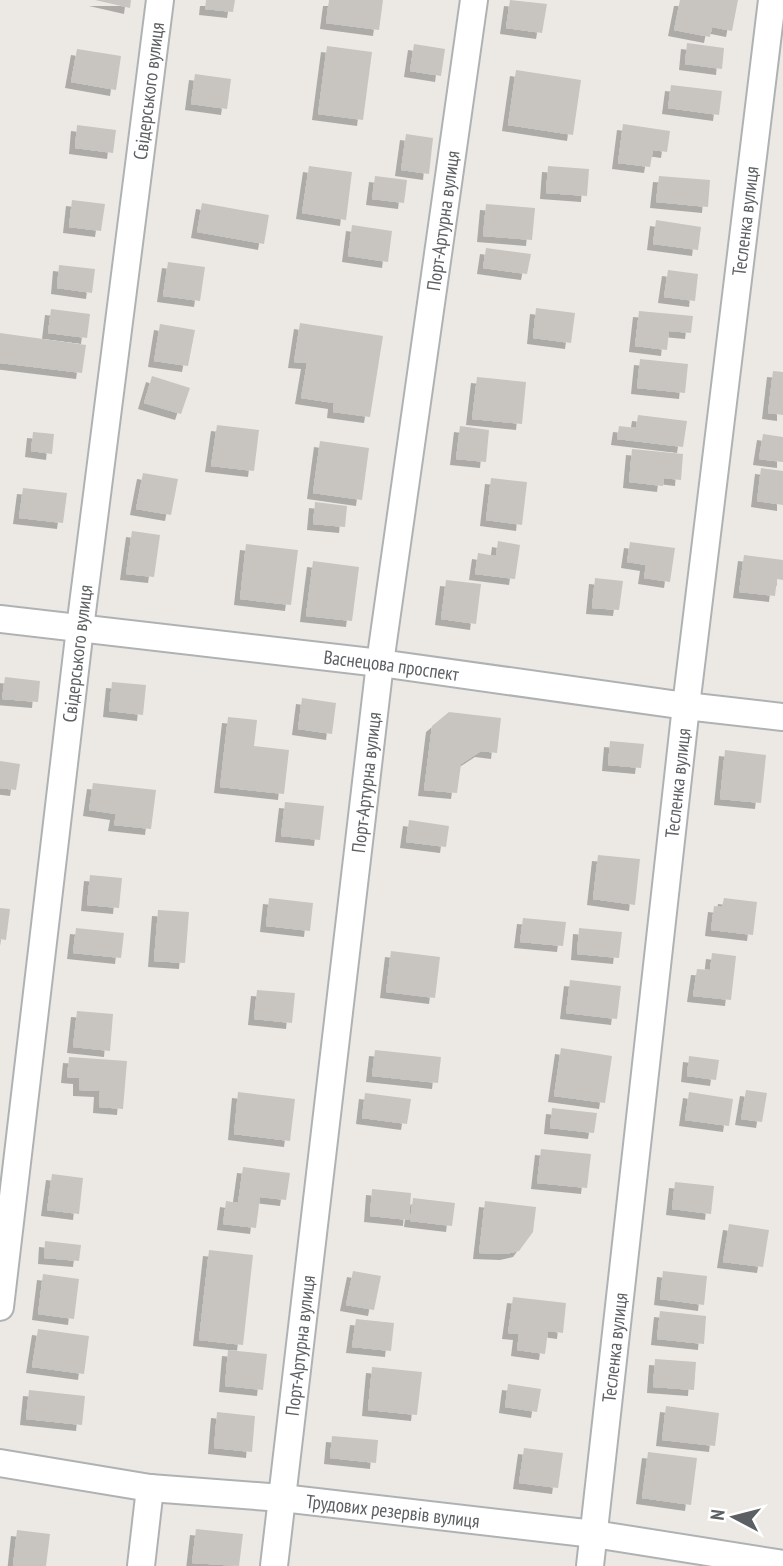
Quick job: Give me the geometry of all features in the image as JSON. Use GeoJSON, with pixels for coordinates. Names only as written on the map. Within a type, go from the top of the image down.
{"type":"FeatureCollection","features":[{"type":"Feature","properties":{"kind":"street","name":"Свідерського вулиця"},"geometry":{"type":"LineString","coordinates":[[0,1307],[80,628],[160,0]]}},
{"type":"Feature","properties":{"kind":"street","name":"Порт-Артурна вулиця"},"geometry":{"type":"LineString","coordinates":[[274,1566],[380,663],[474,0]]}},
{"type":"Feature","properties":{"kind":"street","name":"Тесленка вулиця"},"geometry":{"type":"LineString","coordinates":[[590,1566],[685,706],[772,0]]}},
{"type":"Feature","properties":{"kind":"street","name":"Васнецова проспект"},"geometry":{"type":"LineString","coordinates":[[0,619],[380,663],[685,706],[783,717]]}},
{"type":"Feature","properties":{"kind":"street","name":"Трудових резервів вулиця"},"geometry":{"type":"LineString","coordinates":[[0,1463],[150,1488],[282,1498],[594,1534],[783,1563]]}},
{"type":"Feature","properties":{"kind":"street"},"geometry":{"type":"LineString","coordinates":[[141,1566],[150,1488]]}},
{"type":"Feature","properties":{"kind":"building"},"geometry":{"type":"Polygon","coordinates":[[[95,0],[131,0],[130,8],[95,0]]]}},
{"type":"Feature","properties":{"kind":"building"},"geometry":{"type":"Polygon","coordinates":[[[206,0],[235,0],[233,12],[205,9],[206,0]]]}},
{"type":"Feature","properties":{"kind":"building"},"geometry":{"type":"Polygon","coordinates":[[[329,0],[383,0],[379,30],[326,23],[329,0]]]}},
{"type":"Feature","properties":{"kind":"building"},"geometry":{"type":"Polygon","coordinates":[[[510,0],[547,4],[542,33],[506,28],[510,0]]]}},
{"type":"Feature","properties":{"kind":"building"},"geometry":{"type":"Polygon","coordinates":[[[680,0],[738,0],[732,31],[712,27],[710,37],[674,30],[680,0]]]}},
{"type":"Feature","properties":{"kind":"building"},"geometry":{"type":"Polygon","coordinates":[[[687,43],[724,48],[722,69],[685,64],[687,43]]]}},
{"type":"Feature","properties":{"kind":"building"},"geometry":{"type":"Polygon","coordinates":[[[414,44],[445,49],[441,76],[410,71],[414,44]]]}},
{"type":"Feature","properties":{"kind":"building"},"geometry":{"type":"Polygon","coordinates":[[[327,46],[372,52],[363,120],[318,114],[327,46]]]}},
{"type":"Feature","properties":{"kind":"building"},"geometry":{"type":"Polygon","coordinates":[[[77,49],[121,56],[116,90],[71,82],[77,49]]]}},
{"type":"Feature","properties":{"kind":"building"},"geometry":{"type":"Polygon","coordinates":[[[516,70],[581,80],[573,135],[508,125],[516,70]]]}},
{"type":"Feature","properties":{"kind":"building"},"geometry":{"type":"Polygon","coordinates":[[[195,74],[231,79],[227,109],[191,104],[195,74]]]}},
{"type":"Feature","properties":{"kind":"building"},"geometry":{"type":"Polygon","coordinates":[[[671,85],[722,91],[719,115],[668,108],[671,85]]]}},
{"type":"Feature","properties":{"kind":"building"},"geometry":{"type":"Polygon","coordinates":[[[623,124],[670,131],[667,152],[653,150],[650,167],[618,163],[623,124]]]}},
{"type":"Feature","properties":{"kind":"building"},"geometry":{"type":"Polygon","coordinates":[[[77,125],[116,130],[113,153],[75,148],[77,125]]]}},
{"type":"Feature","properties":{"kind":"building"},"geometry":{"type":"Polygon","coordinates":[[[406,134],[433,138],[429,174],[401,170],[406,134]]]}},
{"type":"Feature","properties":{"kind":"building"},"geometry":{"type":"Polygon","coordinates":[[[309,166],[352,172],[346,220],[302,213],[309,166]]]}},
{"type":"Feature","properties":{"kind":"building"},"geometry":{"type":"Polygon","coordinates":[[[548,166],[589,169],[587,196],[546,193],[548,166]]]}},
{"type":"Feature","properties":{"kind":"building"},"geometry":{"type":"Polygon","coordinates":[[[375,176],[407,180],[404,203],[372,199],[375,176]]]}},
{"type":"Feature","properties":{"kind":"building"},"geometry":{"type":"Polygon","coordinates":[[[659,176],[710,180],[708,207],[656,202],[659,176]]]}},
{"type":"Feature","properties":{"kind":"building"},"geometry":{"type":"Polygon","coordinates":[[[72,200],[105,204],[101,231],[69,227],[72,200]]]}},
{"type":"Feature","properties":{"kind":"building"},"geometry":{"type":"Polygon","coordinates":[[[202,203],[269,215],[264,244],[197,232],[202,203]]]}},
{"type":"Feature","properties":{"kind":"building"},"geometry":{"type":"Polygon","coordinates":[[[486,204],[535,208],[532,240],[483,236],[486,204]]]}},
{"type":"Feature","properties":{"kind":"building"},"geometry":{"type":"Polygon","coordinates":[[[656,220],[701,227],[698,250],[653,244],[656,220]]]}},
{"type":"Feature","properties":{"kind":"building"},"geometry":{"type":"Polygon","coordinates":[[[352,225],[392,231],[388,262],[348,256],[352,225]]]}},
{"type":"Feature","properties":{"kind":"building"},"geometry":{"type":"Polygon","coordinates":[[[486,248],[531,254],[527,274],[483,268],[486,248]]]}},
{"type":"Feature","properties":{"kind":"building"},"geometry":{"type":"Polygon","coordinates":[[[168,262],[205,267],[200,301],[163,296],[168,262]]]}},
{"type":"Feature","properties":{"kind":"building"},"geometry":{"type":"Polygon","coordinates":[[[59,265],[95,269],[92,293],[57,288],[59,265]]]}},
{"type":"Feature","properties":{"kind":"building"},"geometry":{"type":"Polygon","coordinates":[[[668,270],[698,274],[695,301],[664,297],[668,270]]]}},
{"type":"Feature","properties":{"kind":"building"},"geometry":{"type":"Polygon","coordinates":[[[536,308],[575,313],[571,343],[533,338],[536,308]]]}},
{"type":"Feature","properties":{"kind":"building"},"geometry":{"type":"Polygon","coordinates":[[[51,309],[90,314],[87,338],[48,333],[51,309]]]}},
{"type":"Feature","properties":{"kind":"building"},"geometry":{"type":"Polygon","coordinates":[[[639,311],[693,316],[691,333],[669,331],[667,350],[635,346],[639,311]]]}},
{"type":"Feature","properties":{"kind":"building"},"geometry":{"type":"Polygon","coordinates":[[[300,323],[383,336],[370,417],[333,412],[334,403],[301,398],[307,363],[294,362],[300,323]]]}},
{"type":"Feature","properties":{"kind":"building"},"geometry":{"type":"Polygon","coordinates":[[[160,324],[195,330],[188,366],[154,361],[160,324]]]}},
{"type":"Feature","properties":{"kind":"building"},"geometry":{"type":"Polygon","coordinates":[[[0,333],[86,345],[82,373],[0,363],[0,333]]]}},
{"type":"Feature","properties":{"kind":"building"},"geometry":{"type":"Polygon","coordinates":[[[640,359],[688,364],[685,393],[637,388],[640,359]]]}},
{"type":"Feature","properties":{"kind":"building"},"geometry":{"type":"Polygon","coordinates":[[[773,371],[783,372],[783,415],[768,413],[773,371]]]}},
{"type":"Feature","properties":{"kind":"building"},"geometry":{"type":"Polygon","coordinates":[[[152,376],[190,388],[181,414],[144,403],[152,376]]]}},
{"type":"Feature","properties":{"kind":"building"},"geometry":{"type":"Polygon","coordinates":[[[477,377],[526,382],[522,424],[472,419],[477,377]]]}},
{"type":"Feature","properties":{"kind":"building"},"geometry":{"type":"Polygon","coordinates":[[[638,415],[687,421],[683,447],[617,439],[619,426],[636,428],[638,415]]]}},
{"type":"Feature","properties":{"kind":"building"},"geometry":{"type":"Polygon","coordinates":[[[217,425],[259,430],[254,471],[211,466],[217,425]]]}},
{"type":"Feature","properties":{"kind":"building"},"geometry":{"type":"Polygon","coordinates":[[[460,426],[489,430],[486,462],[456,459],[460,426]]]}},
{"type":"Feature","properties":{"kind":"building"},"geometry":{"type":"Polygon","coordinates":[[[33,432],[54,434],[52,454],[31,451],[33,432]]]}},
{"type":"Feature","properties":{"kind":"building"},"geometry":{"type":"Polygon","coordinates":[[[763,434],[783,437],[783,462],[759,459],[763,434]]]}},
{"type":"Feature","properties":{"kind":"building"},"geometry":{"type":"Polygon","coordinates":[[[320,441],[369,448],[362,500],[313,493],[320,441]]]}},
{"type":"Feature","properties":{"kind":"building"},"geometry":{"type":"Polygon","coordinates":[[[632,449],[683,454],[681,480],[664,478],[663,486],[629,482],[632,449]]]}},
{"type":"Feature","properties":{"kind":"building"},"geometry":{"type":"Polygon","coordinates":[[[761,468],[783,471],[783,505],[757,501],[761,468]]]}},
{"type":"Feature","properties":{"kind":"building"},"geometry":{"type":"Polygon","coordinates":[[[143,473],[178,479],[171,515],[136,509],[143,473]]]}},
{"type":"Feature","properties":{"kind":"building"},"geometry":{"type":"Polygon","coordinates":[[[491,478],[527,482],[522,525],[486,520],[491,478]]]}},
{"type":"Feature","properties":{"kind":"building"},"geometry":{"type":"Polygon","coordinates":[[[23,488],[67,493],[63,523],[19,518],[23,488]]]}},
{"type":"Feature","properties":{"kind":"building"},"geometry":{"type":"Polygon","coordinates":[[[315,502],[347,506],[345,527],[313,524],[315,502]]]}},
{"type":"Feature","properties":{"kind":"building"},"geometry":{"type":"Polygon","coordinates":[[[132,531],[160,535],[154,577],[126,574],[132,531]]]}},
{"type":"Feature","properties":{"kind":"building"},"geometry":{"type":"Polygon","coordinates":[[[498,541],[520,545],[515,579],[475,574],[478,553],[496,556],[498,541]]]}},
{"type":"Feature","properties":{"kind":"building"},"geometry":{"type":"Polygon","coordinates":[[[630,542],[675,548],[670,582],[644,578],[646,565],[627,562],[630,542]]]}},
{"type":"Feature","properties":{"kind":"building"},"geometry":{"type":"Polygon","coordinates":[[[246,544],[298,550],[291,605],[240,599],[246,544]]]}},
{"type":"Feature","properties":{"kind":"building"},"geometry":{"type":"Polygon","coordinates":[[[744,555],[783,560],[783,580],[777,579],[775,596],[739,592],[744,555]]]}},
{"type":"Feature","properties":{"kind":"building"},"geometry":{"type":"Polygon","coordinates":[[[313,561],[359,567],[352,621],[306,616],[313,561]]]}},
{"type":"Feature","properties":{"kind":"building"},"geometry":{"type":"Polygon","coordinates":[[[595,578],[623,581],[619,610],[592,608],[595,578]]]}},
{"type":"Feature","properties":{"kind":"building"},"geometry":{"type":"Polygon","coordinates":[[[446,580],[481,584],[476,624],[441,619],[446,580]]]}},
{"type":"Feature","properties":{"kind":"building"},"geometry":{"type":"Polygon","coordinates":[[[5,677],[40,681],[38,702],[2,699],[5,677]]]}},
{"type":"Feature","properties":{"kind":"building"},"geometry":{"type":"Polygon","coordinates":[[[112,682],[146,685],[143,715],[109,711],[112,682]]]}},
{"type":"Feature","properties":{"kind":"building"},"geometry":{"type":"Polygon","coordinates":[[[302,698],[336,703],[332,734],[298,729],[302,698]]]}},
{"type":"Feature","properties":{"kind":"building"},"geometry":{"type":"Polygon","coordinates":[[[449,712],[501,718],[497,753],[481,751],[461,764],[457,793],[424,790],[432,726],[449,712]]]}},
{"type":"Feature","properties":{"kind":"building"},"geometry":{"type":"Polygon","coordinates":[[[228,717],[257,720],[254,746],[289,750],[284,794],[220,787],[228,717]]]}},
{"type":"Feature","properties":{"kind":"building"},"geometry":{"type":"Polygon","coordinates":[[[610,741],[644,744],[641,768],[608,765],[610,741]]]}},
{"type":"Feature","properties":{"kind":"building"},"geometry":{"type":"Polygon","coordinates":[[[725,750],[766,755],[761,803],[720,799],[725,750]]]}},
{"type":"Feature","properties":{"kind":"building"},"geometry":{"type":"Polygon","coordinates":[[[0,761],[20,764],[16,790],[0,788],[0,761]]]}},
{"type":"Feature","properties":{"kind":"building"},"geometry":{"type":"Polygon","coordinates":[[[93,783],[156,790],[151,829],[114,825],[116,814],[89,810],[93,783]]]}},
{"type":"Feature","properties":{"kind":"building"},"geometry":{"type":"Polygon","coordinates":[[[285,802],[324,806],[320,840],[281,836],[285,802]]]}},
{"type":"Feature","properties":{"kind":"building"},"geometry":{"type":"Polygon","coordinates":[[[409,820],[449,826],[446,847],[406,842],[409,820]]]}},
{"type":"Feature","properties":{"kind":"building"},"geometry":{"type":"Polygon","coordinates":[[[598,855],[640,859],[635,905],[593,899],[598,855]]]}},
{"type":"Feature","properties":{"kind":"building"},"geometry":{"type":"Polygon","coordinates":[[[90,875],[122,878],[119,908],[87,905],[90,875]]]}},
{"type":"Feature","properties":{"kind":"building"},"geometry":{"type":"Polygon","coordinates":[[[269,898],[313,903],[310,931],[266,926],[269,898]]]}},
{"type":"Feature","properties":{"kind":"building"},"geometry":{"type":"Polygon","coordinates":[[[724,898],[757,902],[753,935],[711,930],[714,906],[722,907],[724,898]]]}},
{"type":"Feature","properties":{"kind":"building"},"geometry":{"type":"Polygon","coordinates":[[[0,908],[10,909],[6,940],[0,939],[0,908]]]}},
{"type":"Feature","properties":{"kind":"building"},"geometry":{"type":"Polygon","coordinates":[[[158,910],[189,912],[185,963],[154,961],[158,910]]]}},
{"type":"Feature","properties":{"kind":"building"},"geometry":{"type":"Polygon","coordinates":[[[523,918],[566,922],[563,946],[520,942],[523,918]]]}},
{"type":"Feature","properties":{"kind":"building"},"geometry":{"type":"Polygon","coordinates":[[[76,928],[124,933],[121,958],[73,953],[76,928]]]}},
{"type":"Feature","properties":{"kind":"building"},"geometry":{"type":"Polygon","coordinates":[[[579,928],[622,932],[619,958],[577,954],[579,928]]]}},
{"type":"Feature","properties":{"kind":"building"},"geometry":{"type":"Polygon","coordinates":[[[391,951],[440,957],[435,998],[386,992],[391,951]]]}},
{"type":"Feature","properties":{"kind":"building"},"geometry":{"type":"Polygon","coordinates":[[[712,953],[736,956],[731,1000],[693,996],[697,969],[710,970],[712,953]]]}},
{"type":"Feature","properties":{"kind":"building"},"geometry":{"type":"Polygon","coordinates":[[[570,980],[621,986],[617,1019],[566,1013],[570,980]]]}},
{"type":"Feature","properties":{"kind":"building"},"geometry":{"type":"Polygon","coordinates":[[[257,990],[295,993],[292,1023],[254,1019],[257,990]]]}},
{"type":"Feature","properties":{"kind":"building"},"geometry":{"type":"Polygon","coordinates":[[[77,1011],[113,1014],[110,1051],[73,1047],[77,1011]]]}},
{"type":"Feature","properties":{"kind":"building"},"geometry":{"type":"Polygon","coordinates":[[[561,1048],[612,1056],[605,1103],[554,1096],[561,1048]]]}},
{"type":"Feature","properties":{"kind":"building"},"geometry":{"type":"Polygon","coordinates":[[[375,1050],[441,1057],[438,1083],[372,1076],[375,1050]]]}},
{"type":"Feature","properties":{"kind":"building"},"geometry":{"type":"Polygon","coordinates":[[[689,1056],[719,1060],[716,1080],[687,1076],[689,1056]]]}},
{"type":"Feature","properties":{"kind":"building"},"geometry":{"type":"Polygon","coordinates":[[[69,1057],[127,1061],[123,1109],[99,1107],[100,1091],[79,1090],[79,1078],[67,1077],[69,1057]]]}},
{"type":"Feature","properties":{"kind":"building"},"geometry":{"type":"Polygon","coordinates":[[[746,1090],[767,1093],[762,1122],[741,1119],[746,1090]]]}},
{"type":"Feature","properties":{"kind":"building"},"geometry":{"type":"Polygon","coordinates":[[[238,1092],[295,1099],[290,1141],[234,1134],[238,1092]]]}},
{"type":"Feature","properties":{"kind":"building"},"geometry":{"type":"Polygon","coordinates":[[[689,1092],[733,1099],[729,1126],[685,1120],[689,1092]]]}},
{"type":"Feature","properties":{"kind":"building"},"geometry":{"type":"Polygon","coordinates":[[[365,1093],[411,1099],[407,1124],[362,1118],[365,1093]]]}},
{"type":"Feature","properties":{"kind":"building"},"geometry":{"type":"Polygon","coordinates":[[[552,1108],[597,1113],[594,1133],[550,1128],[552,1108]]]}},
{"type":"Feature","properties":{"kind":"building"},"geometry":{"type":"Polygon","coordinates":[[[541,1149],[591,1154],[587,1188],[537,1183],[541,1149]]]}},
{"type":"Feature","properties":{"kind":"building"},"geometry":{"type":"Polygon","coordinates":[[[243,1167],[290,1173],[286,1200],[260,1197],[256,1228],[223,1224],[226,1201],[238,1203],[243,1167]]]}},
{"type":"Feature","properties":{"kind":"building"},"geometry":{"type":"Polygon","coordinates":[[[52,1174],[83,1178],[79,1214],[47,1210],[52,1174]]]}},
{"type":"Feature","properties":{"kind":"building"},"geometry":{"type":"Polygon","coordinates":[[[675,1182],[714,1186],[711,1214],[672,1209],[675,1182]]]}},
{"type":"Feature","properties":{"kind":"building"},"geometry":{"type":"Polygon","coordinates":[[[372,1189],[411,1193],[409,1220],[370,1216],[372,1189]]]}},
{"type":"Feature","properties":{"kind":"building"},"geometry":{"type":"Polygon","coordinates":[[[413,1198],[455,1203],[452,1226],[410,1221],[413,1198]]]}},
{"type":"Feature","properties":{"kind":"building"},"geometry":{"type":"Polygon","coordinates":[[[485,1201],[536,1207],[533,1232],[519,1251],[506,1254],[479,1253],[485,1201]]]}},
{"type":"Feature","properties":{"kind":"building"},"geometry":{"type":"Polygon","coordinates":[[[729,1224],[769,1230],[763,1267],[723,1262],[729,1224]]]}},
{"type":"Feature","properties":{"kind":"building"},"geometry":{"type":"Polygon","coordinates":[[[45,1241],[81,1245],[79,1261],[44,1258],[45,1241]]]}},
{"type":"Feature","properties":{"kind":"building"},"geometry":{"type":"Polygon","coordinates":[[[209,1250],[253,1255],[243,1345],[199,1340],[209,1250]]]}},
{"type":"Feature","properties":{"kind":"building"},"geometry":{"type":"Polygon","coordinates":[[[353,1271],[381,1276],[374,1310],[346,1305],[353,1271]]]}},
{"type":"Feature","properties":{"kind":"building"},"geometry":{"type":"Polygon","coordinates":[[[663,1271],[707,1276],[704,1305],[660,1299],[663,1271]]]}},
{"type":"Feature","properties":{"kind":"building"},"geometry":{"type":"Polygon","coordinates":[[[43,1274],[79,1279],[74,1319],[38,1314],[43,1274]]]}},
{"type":"Feature","properties":{"kind":"building"},"geometry":{"type":"Polygon","coordinates":[[[513,1297],[566,1303],[563,1333],[548,1331],[545,1354],[517,1350],[519,1334],[508,1333],[513,1297]]]}},
{"type":"Feature","properties":{"kind":"building"},"geometry":{"type":"Polygon","coordinates":[[[660,1311],[706,1316],[704,1344],[657,1339],[660,1311]]]}},
{"type":"Feature","properties":{"kind":"building"},"geometry":{"type":"Polygon","coordinates":[[[356,1319],[394,1323],[391,1351],[352,1347],[356,1319]]]}},
{"type":"Feature","properties":{"kind":"building"},"geometry":{"type":"Polygon","coordinates":[[[38,1329],[89,1336],[84,1374],[32,1367],[38,1329]]]}},
{"type":"Feature","properties":{"kind":"building"},"geometry":{"type":"Polygon","coordinates":[[[228,1350],[267,1354],[263,1390],[225,1386],[228,1350]]]}},
{"type":"Feature","properties":{"kind":"building"},"geometry":{"type":"Polygon","coordinates":[[[655,1359],[696,1362],[694,1390],[653,1387],[655,1359]]]}},
{"type":"Feature","properties":{"kind":"building"},"geometry":{"type":"Polygon","coordinates":[[[372,1367],[422,1372],[417,1415],[368,1410],[372,1367]]]}},
{"type":"Feature","properties":{"kind":"building"},"geometry":{"type":"Polygon","coordinates":[[[508,1384],[541,1389],[537,1412],[505,1407],[508,1384]]]}},
{"type":"Feature","properties":{"kind":"building"},"geometry":{"type":"Polygon","coordinates":[[[29,1390],[85,1396],[82,1425],[26,1419],[29,1390]]]}},
{"type":"Feature","properties":{"kind":"building"},"geometry":{"type":"Polygon","coordinates":[[[666,1406],[719,1413],[715,1446],[662,1440],[666,1406]]]}},
{"type":"Feature","properties":{"kind":"building"},"geometry":{"type":"Polygon","coordinates":[[[217,1412],[255,1416],[252,1452],[214,1448],[217,1412]]]}},
{"type":"Feature","properties":{"kind":"building"},"geometry":{"type":"Polygon","coordinates":[[[332,1436],[378,1440],[376,1463],[330,1458],[332,1436]]]}},
{"type":"Feature","properties":{"kind":"building"},"geometry":{"type":"Polygon","coordinates":[[[524,1448],[563,1453],[558,1488],[519,1483],[524,1448]]]}},
{"type":"Feature","properties":{"kind":"building"},"geometry":{"type":"Polygon","coordinates":[[[648,1452],[697,1458],[691,1505],[642,1498],[648,1452]]]}},
{"type":"Feature","properties":{"kind":"building"},"geometry":{"type":"Polygon","coordinates":[[[196,1529],[243,1534],[239,1566],[192,1563],[196,1529]]]}},
{"type":"Feature","properties":{"kind":"building"},"geometry":{"type":"Polygon","coordinates":[[[17,1530],[50,1534],[46,1566],[13,1566],[17,1530]]]}}]}
